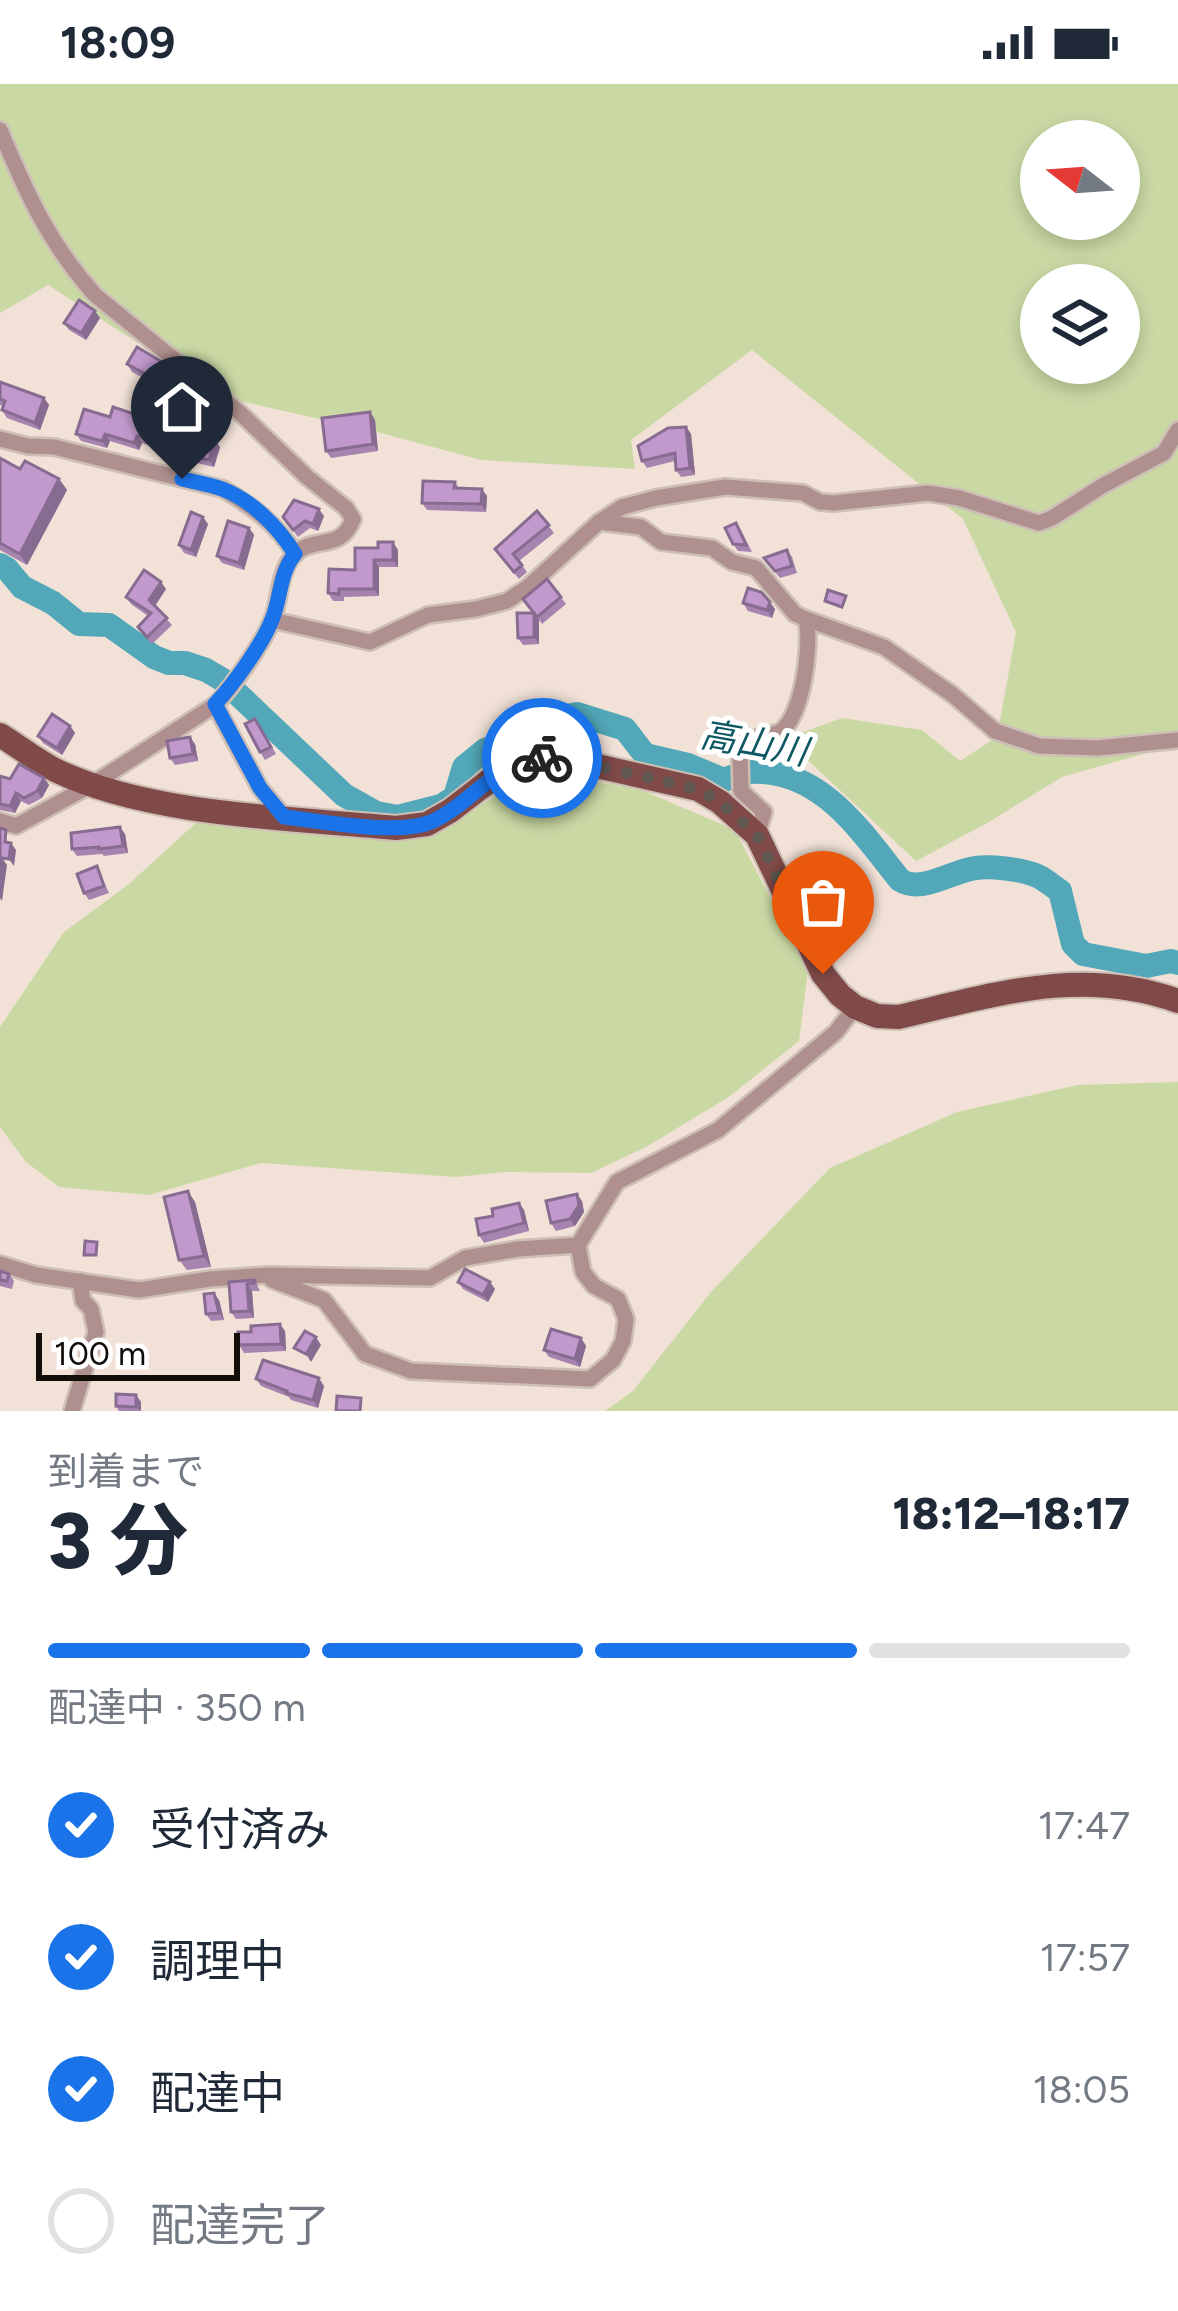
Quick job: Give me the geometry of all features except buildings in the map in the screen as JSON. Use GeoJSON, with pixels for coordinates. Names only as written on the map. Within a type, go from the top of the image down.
{"type":"FeatureCollection","features":[{"type":"Feature","properties":{"kind":"main road"},"geometry":{"type":"LineString","coordinates":[[0,735],[55,770],[137,799],[396,828],[427,824],[450,812],[511,764],[562,758],[698,789],[720,802],[757,835],[823,974],[855,1007],[877,1016],[898,1017],[1030,987],[1086,982],[1120,985],[1178,1001]]}},
{"type":"Feature","properties":{"kind":"street"},"geometry":{"type":"LineString","coordinates":[[0,130],[38,217],[94,295],[239,412],[353,518],[340,539],[301,549],[290,558],[272,620],[230,689],[215,704],[93,784],[16,826],[0,821]]}},
{"type":"Feature","properties":{"kind":"street"},"geometry":{"type":"LineString","coordinates":[[272,620],[370,642],[428,615],[507,601],[622,507],[725,487],[803,493],[834,503],[928,493],[1039,523],[1164,453],[1178,430]]}},
{"type":"Feature","properties":{"kind":"street"},"geometry":{"type":"LineString","coordinates":[[0,439],[54,447],[223,489],[280,530],[295,554]]}},
{"type":"Feature","properties":{"kind":"street"},"geometry":{"type":"LineString","coordinates":[[599,522],[641,526],[661,542],[712,548],[733,562],[756,568],[795,614],[884,647],[995,731],[1039,746],[1098,748],[1178,740]]}},
{"type":"Feature","properties":{"kind":"street"},"geometry":{"type":"LineString","coordinates":[[757,835],[764,812],[741,791],[740,755],[753,740],[780,731],[795,714],[807,658],[806,619]]}},
{"type":"Feature","properties":{"kind":"street"},"geometry":{"type":"LineString","coordinates":[[215,704],[260,788],[284,817]]}},
{"type":"Feature","properties":{"kind":"street"},"geometry":{"type":"LineString","coordinates":[[268,1275],[272,1281],[324,1300],[365,1354],[411,1371],[590,1379],[613,1360],[626,1319],[618,1299],[594,1286],[583,1272],[578,1245],[617,1182],[718,1130],[836,1032],[855,1007]]}},
{"type":"Feature","properties":{"kind":"street"},"geometry":{"type":"LineString","coordinates":[[0,1264],[36,1275],[139,1290],[268,1275],[430,1278],[464,1258],[578,1245]]}},
{"type":"Feature","properties":{"kind":"street"},"geometry":{"type":"LineString","coordinates":[[73,1411],[97,1332],[80,1281]]}},
{"type":"Feature","properties":{"kind":"green space"},"geometry":{"type":"Polygon","coordinates":[[[0,84],[1178,84],[1178,744],[1062,777],[916,861],[785,739],[842,718],[922,730],[960,761],[997,737],[1016,632],[963,519],[752,350],[631,440],[635,469],[481,460],[222,397],[48,285],[0,313],[0,84]]]}},
{"type":"Feature","properties":{"kind":"green space"},"geometry":{"type":"Polygon","coordinates":[[[535,773],[637,788],[735,830],[808,970],[799,1041],[730,1096],[648,1146],[591,1173],[456,1177],[261,1163],[149,1195],[59,1187],[26,1162],[0,1127],[0,1027],[64,932],[129,884],[200,819],[320,832],[430,835],[535,773]]]}},
{"type":"Feature","properties":{"kind":"green space"},"geometry":{"type":"Polygon","coordinates":[[[1178,1082],[1178,1411],[605,1411],[633,1391],[711,1292],[830,1168],[957,1112],[1078,1085],[1178,1082]]]}},
{"type":"Feature","properties":{"kind":"waterway","name":"高山川"},"geometry":{"type":"LineString","coordinates":[[0,565],[22,587],[79,624],[109,625],[154,657],[185,663],[223,680],[344,795],[376,813],[398,817],[441,806],[455,797],[464,767],[485,750],[520,739],[543,721],[577,714],[625,729],[645,755],[724,780],[751,772],[798,781],[837,807],[900,880],[909,884],[976,868],[1029,873],[1060,891],[1073,944],[1083,954],[1146,966],[1178,963]]}},
{"type":"Feature","properties":{"kind":"way so far"},"geometry":{"type":"LineString","coordinates":[[542,758],[562,758],[698,789],[720,802],[757,835],[823,974]]}},
{"type":"Feature","properties":{"kind":"route"},"geometry":{"type":"LineString","coordinates":[[182,479],[223,489],[247,503],[280,530],[295,554],[272,620],[230,689],[215,704],[260,788],[284,817],[396,828],[427,824],[450,812],[511,764],[542,758]]}}]}
